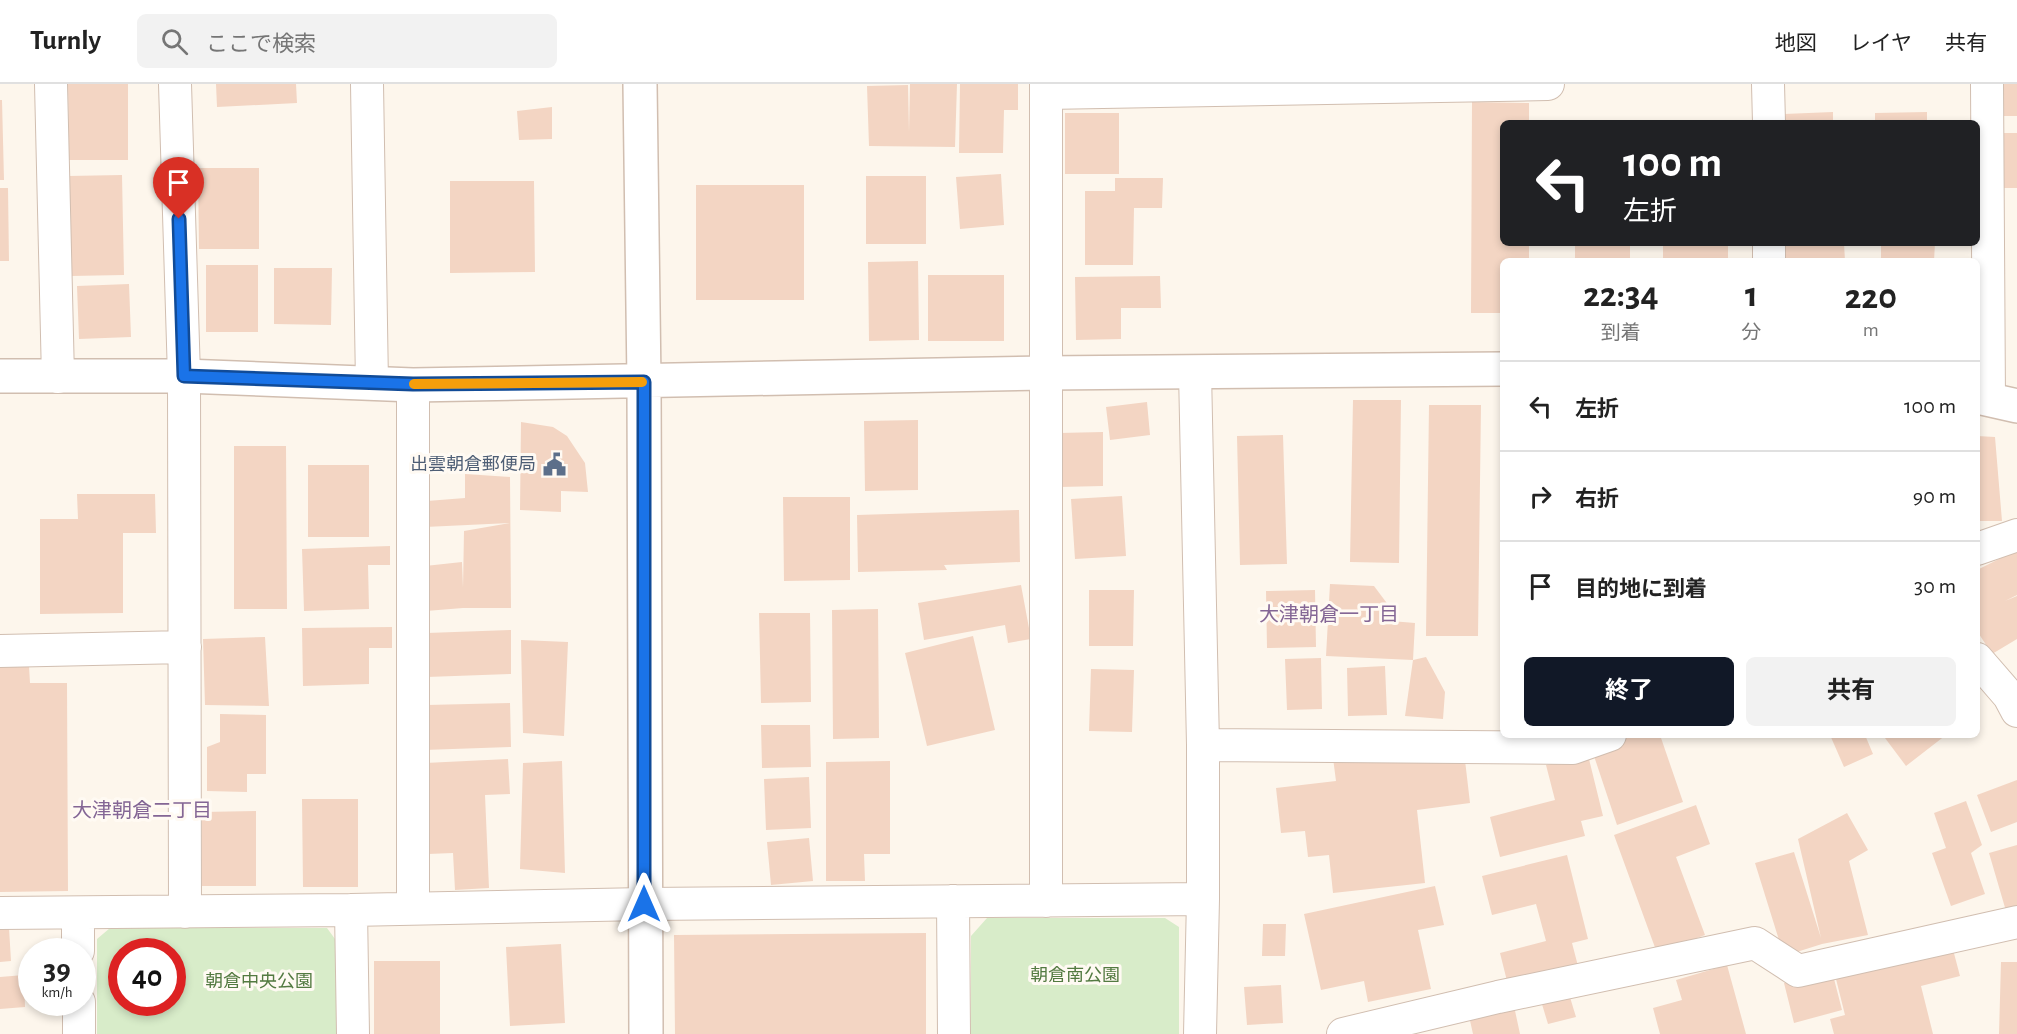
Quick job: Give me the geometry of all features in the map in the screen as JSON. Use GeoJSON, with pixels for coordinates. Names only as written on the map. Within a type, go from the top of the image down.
{"type":"FeatureCollection","features":[{"type":"Feature","properties":{"kind":"street"},"geometry":{"type":"LineString","coordinates":[[51,84],[58,377]]}},
{"type":"Feature","properties":{"kind":"street"},"geometry":{"type":"LineString","coordinates":[[175,84],[184,376],[185,912]]}},
{"type":"Feature","properties":{"kind":"street"},"geometry":{"type":"LineString","coordinates":[[367,84],[372,383]]}},
{"type":"Feature","properties":{"kind":"street"},"geometry":{"type":"LineString","coordinates":[[640,84],[644,382],[646,1034]]}},
{"type":"Feature","properties":{"kind":"street"},"geometry":{"type":"LineString","coordinates":[[1046,901],[1046,89],[1548,84]]}},
{"type":"Feature","properties":{"kind":"street"},"geometry":{"type":"LineString","coordinates":[[1768,84],[1768,120]]}},
{"type":"Feature","properties":{"kind":"street"},"geometry":{"type":"LineString","coordinates":[[1987,84],[1994,400]]}},
{"type":"Feature","properties":{"kind":"street"},"geometry":{"type":"LineString","coordinates":[[0,376],[184,376],[413,384],[644,382],[1045,373],[1500,369]]}},
{"type":"Feature","properties":{"kind":"street"},"geometry":{"type":"LineString","coordinates":[[1195,372],[1203,745],[1200,1034]]}},
{"type":"Feature","properties":{"kind":"street"},"geometry":{"type":"LineString","coordinates":[[413,384],[413,908]]}},
{"type":"Feature","properties":{"kind":"street"},"geometry":{"type":"LineString","coordinates":[[1980,548],[2017,535]]}},
{"type":"Feature","properties":{"kind":"street"},"geometry":{"type":"LineString","coordinates":[[0,651],[185,647]]}},
{"type":"Feature","properties":{"kind":"street"},"geometry":{"type":"LineString","coordinates":[[1980,662],[2009,696],[2017,711]]}},
{"type":"Feature","properties":{"kind":"street"},"geometry":{"type":"LineString","coordinates":[[1203,745],[1573,748],[1601,738]]}},
{"type":"Feature","properties":{"kind":"street"},"geometry":{"type":"LineString","coordinates":[[0,913],[1203,899]]}},
{"type":"Feature","properties":{"kind":"street"},"geometry":{"type":"LineString","coordinates":[[953,901],[954,1034]]}},
{"type":"Feature","properties":{"kind":"street"},"geometry":{"type":"LineString","coordinates":[[351,910],[353,1034]]}},
{"type":"Feature","properties":{"kind":"street"},"geometry":{"type":"LineString","coordinates":[[78,913],[78,938]]}},
{"type":"Feature","properties":{"kind":"street"},"geometry":{"type":"LineString","coordinates":[[1342,1034],[1498,997],[1755,943],[1798,971],[2017,922]]}},
{"type":"Feature","properties":{"kind":"street"},"geometry":{"type":"LineString","coordinates":[[79,1016],[79,1034]]}},
{"type":"Feature","properties":{"kind":"green space","name":"朝倉南公園"},"geometry":{"type":"Polygon","coordinates":[[[987,918],[1165,918],[1179,927],[1179,1034],[971,1034],[971,936],[987,918]]]}},
{"type":"Feature","properties":{"kind":"green space","name":"朝倉中央公園"},"geometry":{"type":"Polygon","coordinates":[[[110,928],[327,928],[335,939],[337,1034],[97,1034],[97,939],[110,928]]]}},
{"type":"Feature","properties":{"kind":"building"},"geometry":{"type":"Polygon","coordinates":[[[68,84],[128,84],[128,160],[69,160],[68,84]]]}},
{"type":"Feature","properties":{"kind":"building"},"geometry":{"type":"Polygon","coordinates":[[[216,84],[296,84],[297,103],[217,107],[216,84]]]}},
{"type":"Feature","properties":{"kind":"building"},"geometry":{"type":"Polygon","coordinates":[[[910,84],[957,84],[955,147],[869,146],[867,86],[908,85],[909,132],[910,84]]]}},
{"type":"Feature","properties":{"kind":"building"},"geometry":{"type":"Polygon","coordinates":[[[960,84],[1018,84],[1018,110],[1004,110],[1003,153],[959,153],[960,84]]]}},
{"type":"Feature","properties":{"kind":"building"},"geometry":{"type":"Polygon","coordinates":[[[2003,84],[2017,84],[2017,116],[2002,116],[2003,84]]]}},
{"type":"Feature","properties":{"kind":"building"},"geometry":{"type":"Polygon","coordinates":[[[0,100],[2,100],[4,180],[0,180],[0,100]]]}},
{"type":"Feature","properties":{"kind":"building"},"geometry":{"type":"Polygon","coordinates":[[[1472,102],[1529,103],[1529,120],[1500,120],[1500,246],[1529,246],[1529,258],[1500,258],[1500,313],[1471,313],[1472,102]]]}},
{"type":"Feature","properties":{"kind":"building"},"geometry":{"type":"Polygon","coordinates":[[[552,107],[552,139],[519,140],[517,111],[552,107]]]}},
{"type":"Feature","properties":{"kind":"building"},"geometry":{"type":"Polygon","coordinates":[[[1833,112],[1833,120],[1785,120],[1784,114],[1833,112]]]}},
{"type":"Feature","properties":{"kind":"building"},"geometry":{"type":"Polygon","coordinates":[[[1927,112],[1927,120],[1875,120],[1875,113],[1927,112]]]}},
{"type":"Feature","properties":{"kind":"building"},"geometry":{"type":"Polygon","coordinates":[[[1065,113],[1119,113],[1119,174],[1065,174],[1065,113]]]}},
{"type":"Feature","properties":{"kind":"building"},"geometry":{"type":"Polygon","coordinates":[[[2000,133],[2017,133],[2017,188],[2001,188],[2000,133]]]}},
{"type":"Feature","properties":{"kind":"building"},"geometry":{"type":"Polygon","coordinates":[[[198,168],[259,168],[259,249],[199,249],[198,168]]]}},
{"type":"Feature","properties":{"kind":"building"},"geometry":{"type":"Polygon","coordinates":[[[1001,174],[1004,225],[960,229],[956,177],[1001,174]]]}},
{"type":"Feature","properties":{"kind":"building"},"geometry":{"type":"Polygon","coordinates":[[[122,175],[124,275],[71,276],[68,176],[122,175]]]}},
{"type":"Feature","properties":{"kind":"building"},"geometry":{"type":"Polygon","coordinates":[[[866,176],[926,176],[926,244],[866,244],[866,176]]]}},
{"type":"Feature","properties":{"kind":"building"},"geometry":{"type":"Polygon","coordinates":[[[1115,178],[1163,178],[1162,208],[1134,208],[1133,265],[1085,265],[1085,191],[1115,191],[1115,178]]]}},
{"type":"Feature","properties":{"kind":"building"},"geometry":{"type":"Polygon","coordinates":[[[450,181],[534,181],[535,272],[450,273],[450,181]]]}},
{"type":"Feature","properties":{"kind":"building"},"geometry":{"type":"Polygon","coordinates":[[[696,185],[804,185],[804,300],[696,300],[696,185]]]}},
{"type":"Feature","properties":{"kind":"building"},"geometry":{"type":"Polygon","coordinates":[[[0,188],[8,188],[9,261],[0,261],[0,188]]]}},
{"type":"Feature","properties":{"kind":"building"},"geometry":{"type":"Polygon","coordinates":[[[1575,246],[1630,246],[1630,258],[1575,258],[1575,246]]]}},
{"type":"Feature","properties":{"kind":"building"},"geometry":{"type":"Polygon","coordinates":[[[1663,246],[1728,246],[1728,258],[1663,258],[1663,246]]]}},
{"type":"Feature","properties":{"kind":"building"},"geometry":{"type":"Polygon","coordinates":[[[1782,246],[1844,246],[1845,258],[1783,258],[1782,246]]]}},
{"type":"Feature","properties":{"kind":"building"},"geometry":{"type":"Polygon","coordinates":[[[1881,246],[1935,246],[1934,258],[1881,258],[1881,246]]]}},
{"type":"Feature","properties":{"kind":"building"},"geometry":{"type":"Polygon","coordinates":[[[918,261],[919,340],[869,341],[868,262],[918,261]]]}},
{"type":"Feature","properties":{"kind":"building"},"geometry":{"type":"Polygon","coordinates":[[[206,265],[258,265],[258,332],[206,332],[206,265]]]}},
{"type":"Feature","properties":{"kind":"building"},"geometry":{"type":"Polygon","coordinates":[[[274,268],[332,268],[331,325],[274,324],[274,268]]]}},
{"type":"Feature","properties":{"kind":"building"},"geometry":{"type":"Polygon","coordinates":[[[928,275],[1004,275],[1004,341],[928,341],[928,275]]]}},
{"type":"Feature","properties":{"kind":"building"},"geometry":{"type":"Polygon","coordinates":[[[1160,276],[1161,308],[1121,308],[1121,339],[1076,340],[1075,277],[1160,276]]]}},
{"type":"Feature","properties":{"kind":"building"},"geometry":{"type":"Polygon","coordinates":[[[129,284],[131,337],[79,339],[77,286],[129,284]]]}},
{"type":"Feature","properties":{"kind":"building"},"geometry":{"type":"Polygon","coordinates":[[[1353,400],[1401,400],[1399,563],[1350,562],[1353,400]]]}},
{"type":"Feature","properties":{"kind":"building"},"geometry":{"type":"Polygon","coordinates":[[[1147,402],[1150,435],[1110,440],[1106,407],[1147,402]]]}},
{"type":"Feature","properties":{"kind":"building"},"geometry":{"type":"Polygon","coordinates":[[[1429,405],[1481,405],[1478,636],[1426,636],[1429,405]]]}},
{"type":"Feature","properties":{"kind":"building"},"geometry":{"type":"Polygon","coordinates":[[[918,420],[918,490],[865,491],[864,421],[918,420]]]}},
{"type":"Feature","properties":{"kind":"building"},"geometry":{"type":"Polygon","coordinates":[[[521,422],[553,427],[567,436],[585,463],[588,492],[561,491],[561,512],[520,510],[521,422]]]}},
{"type":"Feature","properties":{"kind":"building"},"geometry":{"type":"Polygon","coordinates":[[[1103,432],[1103,486],[1060,487],[1059,433],[1103,432]]]}},
{"type":"Feature","properties":{"kind":"building"},"geometry":{"type":"Polygon","coordinates":[[[1283,435],[1287,564],[1240,565],[1237,436],[1283,435]]]}},
{"type":"Feature","properties":{"kind":"building"},"geometry":{"type":"Polygon","coordinates":[[[1980,436],[1995,437],[2002,521],[1980,521],[1980,436]]]}},
{"type":"Feature","properties":{"kind":"building"},"geometry":{"type":"Polygon","coordinates":[[[234,446],[286,446],[287,609],[234,609],[234,446]]]}},
{"type":"Feature","properties":{"kind":"building"},"geometry":{"type":"Polygon","coordinates":[[[308,465],[369,465],[369,537],[308,537],[308,465]]]}},
{"type":"Feature","properties":{"kind":"building"},"geometry":{"type":"Polygon","coordinates":[[[465,474],[510,477],[511,608],[426,611],[425,566],[462,562],[463,588],[464,531],[510,523],[425,527],[427,501],[465,498],[465,474]]]}},
{"type":"Feature","properties":{"kind":"building"},"geometry":{"type":"Polygon","coordinates":[[[77,494],[155,494],[156,533],[123,533],[123,613],[40,614],[40,519],[78,519],[77,494]]]}},
{"type":"Feature","properties":{"kind":"building"},"geometry":{"type":"Polygon","coordinates":[[[1122,496],[1126,556],[1075,559],[1071,499],[1122,496]]]}},
{"type":"Feature","properties":{"kind":"building"},"geometry":{"type":"Polygon","coordinates":[[[783,497],[850,497],[850,580],[784,581],[783,497]]]}},
{"type":"Feature","properties":{"kind":"building"},"geometry":{"type":"Polygon","coordinates":[[[1019,510],[1020,562],[944,565],[947,570],[858,572],[857,515],[1019,510]]]}},
{"type":"Feature","properties":{"kind":"building"},"geometry":{"type":"Polygon","coordinates":[[[390,546],[390,565],[368,565],[369,609],[304,611],[302,549],[390,546]]]}},
{"type":"Feature","properties":{"kind":"building"},"geometry":{"type":"Polygon","coordinates":[[[2017,550],[2017,595],[2005,601],[2017,596],[2017,639],[1992,654],[1980,636],[1980,568],[2017,550]]]}},
{"type":"Feature","properties":{"kind":"building"},"geometry":{"type":"Polygon","coordinates":[[[1330,584],[1374,586],[1392,610],[1391,621],[1415,623],[1413,660],[1326,656],[1330,584]]]}},
{"type":"Feature","properties":{"kind":"building"},"geometry":{"type":"Polygon","coordinates":[[[1021,585],[1031,639],[1008,643],[1005,625],[924,640],[918,603],[1021,585]]]}},
{"type":"Feature","properties":{"kind":"building"},"geometry":{"type":"Polygon","coordinates":[[[1089,590],[1134,590],[1133,646],[1089,646],[1089,590]]]}},
{"type":"Feature","properties":{"kind":"building"},"geometry":{"type":"Polygon","coordinates":[[[1315,590],[1316,647],[1267,648],[1266,591],[1315,590]]]}},
{"type":"Feature","properties":{"kind":"building"},"geometry":{"type":"Polygon","coordinates":[[[878,609],[879,738],[833,739],[832,610],[878,609]]]}},
{"type":"Feature","properties":{"kind":"building"},"geometry":{"type":"Polygon","coordinates":[[[759,613],[810,613],[811,702],[761,703],[759,613]]]}},
{"type":"Feature","properties":{"kind":"building"},"geometry":{"type":"Polygon","coordinates":[[[392,627],[392,648],[369,648],[369,684],[303,686],[302,628],[392,627]]]}},
{"type":"Feature","properties":{"kind":"building"},"geometry":{"type":"Polygon","coordinates":[[[511,630],[511,674],[427,677],[427,633],[511,630]]]}},
{"type":"Feature","properties":{"kind":"building"},"geometry":{"type":"Polygon","coordinates":[[[973,636],[995,730],[927,746],[905,653],[973,636]]]}},
{"type":"Feature","properties":{"kind":"building"},"geometry":{"type":"Polygon","coordinates":[[[265,637],[269,706],[205,705],[203,639],[265,637]]]}},
{"type":"Feature","properties":{"kind":"building"},"geometry":{"type":"Polygon","coordinates":[[[521,640],[568,642],[564,736],[523,733],[521,640]]]}},
{"type":"Feature","properties":{"kind":"building"},"geometry":{"type":"Polygon","coordinates":[[[1426,657],[1445,692],[1443,719],[1405,716],[1413,660],[1426,657]]]}},
{"type":"Feature","properties":{"kind":"building"},"geometry":{"type":"Polygon","coordinates":[[[1321,658],[1322,709],[1287,710],[1285,659],[1321,658]]]}},
{"type":"Feature","properties":{"kind":"building"},"geometry":{"type":"Polygon","coordinates":[[[0,666],[29,666],[30,683],[67,683],[68,891],[0,892],[0,666]]]}},
{"type":"Feature","properties":{"kind":"building"},"geometry":{"type":"Polygon","coordinates":[[[1385,666],[1387,715],[1348,716],[1347,668],[1385,666]]]}},
{"type":"Feature","properties":{"kind":"building"},"geometry":{"type":"Polygon","coordinates":[[[1091,669],[1134,670],[1132,732],[1089,731],[1091,669]]]}},
{"type":"Feature","properties":{"kind":"building"},"geometry":{"type":"Polygon","coordinates":[[[510,703],[511,747],[424,750],[427,705],[510,703]]]}},
{"type":"Feature","properties":{"kind":"building"},"geometry":{"type":"Polygon","coordinates":[[[220,714],[266,715],[266,774],[247,774],[247,792],[207,791],[207,747],[220,742],[220,714]]]}},
{"type":"Feature","properties":{"kind":"building"},"geometry":{"type":"Polygon","coordinates":[[[761,725],[810,725],[811,767],[762,768],[761,725]]]}},
{"type":"Feature","properties":{"kind":"building"},"geometry":{"type":"Polygon","coordinates":[[[1627,738],[1661,738],[1683,802],[1617,825],[1592,750],[1627,738]]]}},
{"type":"Feature","properties":{"kind":"building"},"geometry":{"type":"Polygon","coordinates":[[[1831,738],[1866,738],[1873,754],[1844,767],[1831,738]]]}},
{"type":"Feature","properties":{"kind":"building"},"geometry":{"type":"Polygon","coordinates":[[[1885,738],[1942,738],[1906,766],[1885,738]]]}},
{"type":"Feature","properties":{"kind":"building"},"geometry":{"type":"Polygon","coordinates":[[[1463,743],[1470,803],[1417,810],[1425,883],[1333,893],[1329,855],[1308,857],[1305,831],[1281,833],[1276,788],[1336,781],[1333,758],[1463,743]]]}},
{"type":"Feature","properties":{"kind":"building"},"geometry":{"type":"Polygon","coordinates":[[[1588,755],[1603,816],[1581,821],[1585,836],[1500,857],[1490,817],[1555,800],[1546,765],[1588,755]]]}},
{"type":"Feature","properties":{"kind":"building"},"geometry":{"type":"Polygon","coordinates":[[[508,759],[510,794],[485,795],[489,888],[455,890],[453,853],[428,854],[425,763],[508,759]]]}},
{"type":"Feature","properties":{"kind":"building"},"geometry":{"type":"Polygon","coordinates":[[[562,761],[565,873],[520,869],[523,763],[562,761]]]}},
{"type":"Feature","properties":{"kind":"building"},"geometry":{"type":"Polygon","coordinates":[[[890,761],[890,854],[864,854],[865,881],[826,881],[826,762],[890,761]]]}},
{"type":"Feature","properties":{"kind":"building"},"geometry":{"type":"Polygon","coordinates":[[[809,777],[811,828],[766,830],[764,779],[809,777]]]}},
{"type":"Feature","properties":{"kind":"building"},"geometry":{"type":"Polygon","coordinates":[[[2017,780],[2017,822],[1991,832],[1977,795],[2017,780]]]}},
{"type":"Feature","properties":{"kind":"building"},"geometry":{"type":"Polygon","coordinates":[[[302,799],[358,799],[358,887],[303,887],[302,799]]]}},
{"type":"Feature","properties":{"kind":"building"},"geometry":{"type":"Polygon","coordinates":[[[1966,801],[1982,845],[1971,853],[1985,894],[1951,906],[1932,853],[1946,848],[1934,813],[1966,801]]]}},
{"type":"Feature","properties":{"kind":"building"},"geometry":{"type":"Polygon","coordinates":[[[1696,805],[1710,844],[1676,857],[1705,935],[1657,953],[1614,835],[1696,805]]]}},
{"type":"Feature","properties":{"kind":"building"},"geometry":{"type":"Polygon","coordinates":[[[256,811],[256,886],[202,886],[202,812],[256,811]]]}},
{"type":"Feature","properties":{"kind":"building"},"geometry":{"type":"Polygon","coordinates":[[[1847,813],[1868,850],[1849,861],[1868,935],[1822,944],[1784,956],[1755,863],[1794,852],[1821,938],[1798,839],[1847,813]]]}},
{"type":"Feature","properties":{"kind":"building"},"geometry":{"type":"Polygon","coordinates":[[[809,838],[813,881],[771,885],[767,842],[809,838]]]}},
{"type":"Feature","properties":{"kind":"building"},"geometry":{"type":"Polygon","coordinates":[[[2017,845],[2017,908],[2006,911],[1989,853],[2017,845]]]}},
{"type":"Feature","properties":{"kind":"building"},"geometry":{"type":"Polygon","coordinates":[[[1567,855],[1588,939],[1572,943],[1578,966],[1508,985],[1500,953],[1546,941],[1536,904],[1492,915],[1482,876],[1567,855]]]}},
{"type":"Feature","properties":{"kind":"building"},"geometry":{"type":"Polygon","coordinates":[[[1435,886],[1444,925],[1418,930],[1431,989],[1368,1002],[1364,981],[1321,990],[1304,914],[1435,886]]]}},
{"type":"Feature","properties":{"kind":"building"},"geometry":{"type":"Polygon","coordinates":[[[1263,924],[1286,924],[1285,956],[1262,956],[1263,924]]]}},
{"type":"Feature","properties":{"kind":"building"},"geometry":{"type":"Polygon","coordinates":[[[9,928],[11,961],[0,962],[0,929],[9,928]]]}},
{"type":"Feature","properties":{"kind":"building"},"geometry":{"type":"Polygon","coordinates":[[[926,933],[926,1034],[675,1034],[674,935],[926,933]]]}},
{"type":"Feature","properties":{"kind":"building"},"geometry":{"type":"Polygon","coordinates":[[[1951,942],[1960,976],[1921,986],[1933,1034],[1834,1034],[1830,1019],[1845,1015],[1834,971],[1951,942]]]}},
{"type":"Feature","properties":{"kind":"building"},"geometry":{"type":"Polygon","coordinates":[[[561,944],[565,1023],[510,1026],[506,947],[561,944]]]}},
{"type":"Feature","properties":{"kind":"building"},"geometry":{"type":"Polygon","coordinates":[[[374,961],[440,961],[440,1034],[374,1034],[374,961]]]}},
{"type":"Feature","properties":{"kind":"building"},"geometry":{"type":"Polygon","coordinates":[[[2001,962],[2017,962],[2017,1034],[1999,1034],[2001,962]]]}},
{"type":"Feature","properties":{"kind":"building"},"geometry":{"type":"Polygon","coordinates":[[[1727,965],[1746,1034],[1660,1034],[1653,1008],[1682,1000],[1676,980],[1727,965]]]}},
{"type":"Feature","properties":{"kind":"building"},"geometry":{"type":"Polygon","coordinates":[[[1832,971],[1842,1010],[1794,1023],[1784,983],[1832,971]]]}},
{"type":"Feature","properties":{"kind":"building"},"geometry":{"type":"Polygon","coordinates":[[[18,976],[18,1008],[0,1009],[0,977],[18,976]]]}},
{"type":"Feature","properties":{"kind":"building"},"geometry":{"type":"Polygon","coordinates":[[[1281,985],[1283,1023],[1247,1025],[1244,987],[1281,985]]]}},
{"type":"Feature","properties":{"kind":"building"},"geometry":{"type":"Polygon","coordinates":[[[1569,994],[1576,1017],[1548,1024],[1541,1001],[1569,994]]]}},
{"type":"Feature","properties":{"kind":"building"},"geometry":{"type":"Polygon","coordinates":[[[1514,1006],[1520,1034],[1473,1034],[1469,1016],[1514,1006]]]}},
{"type":"Feature","properties":{"kind":"slow traffic"},"geometry":{"type":"LineString","coordinates":[[414,384],[642,382]]}},
{"type":"Feature","properties":{"kind":"place","name":"出雲朝倉郵便局"},"geometry":{"type":"Point","coordinates":[554,465]}},
{"type":"Feature","properties":{"kind":"district","name":"大津朝倉一丁目"},"geometry":{"type":"Point","coordinates":[1329,615]}},
{"type":"Feature","properties":{"kind":"district","name":"大津朝倉二丁目"},"geometry":{"type":"Point","coordinates":[142,811]}},
{"type":"Feature","properties":{"kind":"route"},"geometry":{"type":"LineString","coordinates":[[179,219],[184,376],[413,384],[644,382],[644,904]]}}]}
